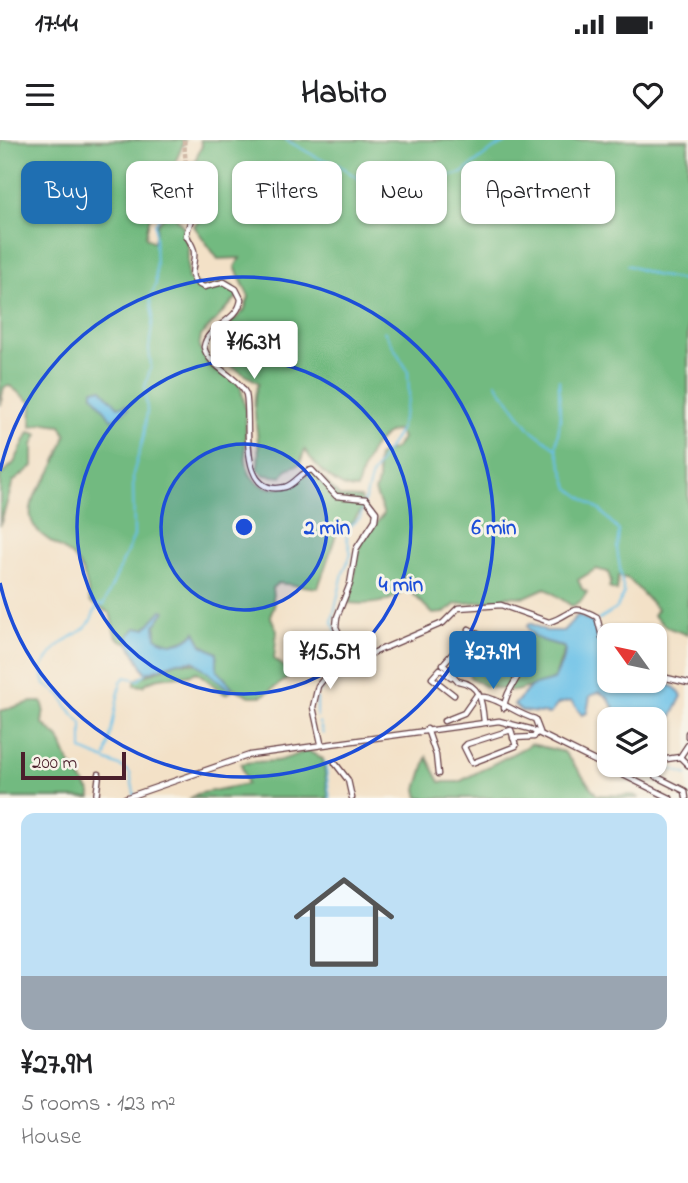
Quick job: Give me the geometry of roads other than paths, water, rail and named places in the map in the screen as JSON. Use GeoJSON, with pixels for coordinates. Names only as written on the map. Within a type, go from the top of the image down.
{"type":"FeatureCollection","features":[{"type":"Feature","properties":{"kind":"street"},"geometry":{"type":"LineString","coordinates":[[190,224],[186,235],[194,251],[192,276],[204,287],[224,282],[232,285],[241,299],[237,310],[209,334],[204,347],[207,356],[241,384],[246,394],[251,471],[260,482],[274,488],[288,486],[303,472],[312,470],[337,496],[366,499],[376,512],[375,520],[356,549],[350,584],[337,617],[336,626],[347,650],[318,686],[313,707],[321,743]]}},
{"type":"Feature","properties":{"kind":"street"},"geometry":{"type":"LineString","coordinates":[[326,673],[443,623],[463,607],[510,607],[549,622],[580,608],[597,617],[599,623]]}},
{"type":"Feature","properties":{"kind":"street"},"geometry":{"type":"LineString","coordinates":[[468,629],[486,639],[525,650],[520,678],[505,698],[504,708]]}},
{"type":"Feature","properties":{"kind":"street"},"geometry":{"type":"LineString","coordinates":[[458,681],[443,664],[452,654],[463,661],[486,639]]}},
{"type":"Feature","properties":{"kind":"street"},"geometry":{"type":"LineString","coordinates":[[454,695],[432,678],[440,669],[458,681],[471,684],[480,695],[484,722]]}},
{"type":"Feature","properties":{"kind":"street"},"geometry":{"type":"LineString","coordinates":[[667,678],[688,683]]}},
{"type":"Feature","properties":{"kind":"street"},"geometry":{"type":"LineString","coordinates":[[480,695],[490,698],[504,708],[534,719],[538,732]]}},
{"type":"Feature","properties":{"kind":"street"},"geometry":{"type":"LineString","coordinates":[[444,721],[464,713],[480,695]]}},
{"type":"Feature","properties":{"kind":"street"},"geometry":{"type":"LineString","coordinates":[[125,798],[226,761],[321,743],[484,722],[517,724],[597,759]]}},
{"type":"Feature","properties":{"kind":"street"},"geometry":{"type":"LineString","coordinates":[[427,729],[436,755],[438,774]]}},
{"type":"Feature","properties":{"kind":"street"},"geometry":{"type":"LineString","coordinates":[[511,730],[513,738],[516,746],[472,763],[464,747],[511,730]]}},
{"type":"Feature","properties":{"kind":"street"},"geometry":{"type":"LineString","coordinates":[[513,738],[534,737],[538,732]]}},
{"type":"Feature","properties":{"kind":"street"},"geometry":{"type":"LineString","coordinates":[[667,759],[680,757],[688,745]]}},
{"type":"Feature","properties":{"kind":"street"},"geometry":{"type":"LineString","coordinates":[[680,757],[688,765]]}},
{"type":"Feature","properties":{"kind":"street"},"geometry":{"type":"LineString","coordinates":[[335,763],[348,780],[352,798]]}},
{"type":"Feature","properties":{"kind":"street"},"geometry":{"type":"LineString","coordinates":[[96,798],[99,775]]}},
{"type":"Feature","properties":{"kind":"street"},"geometry":{"type":"LineString","coordinates":[[632,777],[670,798]]}},
{"type":"Feature","properties":{"kind":"street"},"geometry":{"type":"LineString","coordinates":[[657,777],[685,791],[686,798]]}},
{"type":"Feature","properties":{"kind":"water"},"geometry":{"type":"Polygon","coordinates":[[[93,389],[102,389],[118,407],[126,405],[128,409],[112,420],[93,394],[93,389]]]}},
{"type":"Feature","properties":{"kind":"water"},"geometry":{"type":"Polygon","coordinates":[[[162,610],[165,611],[155,625],[156,637],[177,643],[195,632],[202,645],[217,653],[217,670],[233,688],[231,691],[194,661],[178,662],[146,673],[129,643],[129,635],[136,628],[146,628],[162,610]]]}},
{"type":"Feature","properties":{"kind":"water"},"geometry":{"type":"Polygon","coordinates":[[[578,615],[597,625],[597,693],[590,696],[587,713],[582,715],[571,701],[558,704],[550,714],[521,711],[514,705],[531,686],[554,680],[564,658],[565,648],[538,638],[527,626],[530,623],[546,631],[563,631],[578,615]]]}},
{"type":"Feature","properties":{"kind":"water"},"geometry":{"type":"Polygon","coordinates":[[[667,684],[682,696],[672,716],[667,719],[667,707],[613,707],[601,693],[667,693],[667,684]]]}},
{"type":"Feature","properties":{"kind":"waterway"},"geometry":{"type":"LineString","coordinates":[[286,140],[320,159],[336,163],[360,180],[398,182],[416,175],[445,177],[462,173],[493,149],[512,140]]}},
{"type":"Feature","properties":{"kind":"waterway"},"geometry":{"type":"LineString","coordinates":[[135,798],[130,773],[82,750],[82,723],[68,708],[61,695],[45,685],[41,669],[56,649],[87,626],[99,604],[103,606],[134,536],[133,474],[144,436],[147,411],[145,387],[151,366],[149,349],[153,317],[150,299],[156,284],[155,224]]}},
{"type":"Feature","properties":{"kind":"waterway"},"geometry":{"type":"LineString","coordinates":[[627,265],[654,275],[688,281]]}},
{"type":"Feature","properties":{"kind":"waterway"},"geometry":{"type":"LineString","coordinates":[[341,641],[332,622],[343,573],[351,554],[346,534],[348,528],[360,518],[372,475],[400,429],[409,397],[408,371],[384,331]]}},
{"type":"Feature","properties":{"kind":"waterway"},"geometry":{"type":"LineString","coordinates":[[559,380],[560,420],[556,448],[569,488],[601,511],[619,531],[617,549],[624,594],[616,609],[598,620]]}},
{"type":"Feature","properties":{"kind":"waterway"},"geometry":{"type":"LineString","coordinates":[[496,383],[530,429],[556,448]]}},
{"type":"Feature","properties":{"kind":"waterway"},"geometry":{"type":"LineString","coordinates":[[330,666],[336,660]]}},
{"type":"Feature","properties":{"kind":"waterway"},"geometry":{"type":"LineString","coordinates":[[106,757],[121,681],[126,677],[139,680],[146,673]]}},
{"type":"Feature","properties":{"kind":"waterway"},"geometry":{"type":"LineString","coordinates":[[319,693],[324,682]]}},
{"type":"Feature","properties":{"kind":"waterway"},"geometry":{"type":"LineString","coordinates":[[317,698],[317,717]]}},
{"type":"Feature","properties":{"kind":"waterway"},"geometry":{"type":"LineString","coordinates":[[319,722],[323,734]]}},
{"type":"Feature","properties":{"kind":"waterway"},"geometry":{"type":"LineString","coordinates":[[325,762],[330,798]]}},
{"type":"Feature","properties":{"kind":"waterway"},"geometry":{"type":"LineString","coordinates":[[667,767],[688,775]]}},
{"type":"Feature","properties":{"kind":"tunnel"},"geometry":{"type":"LineString","coordinates":[[184,140],[186,161]]}}]}
